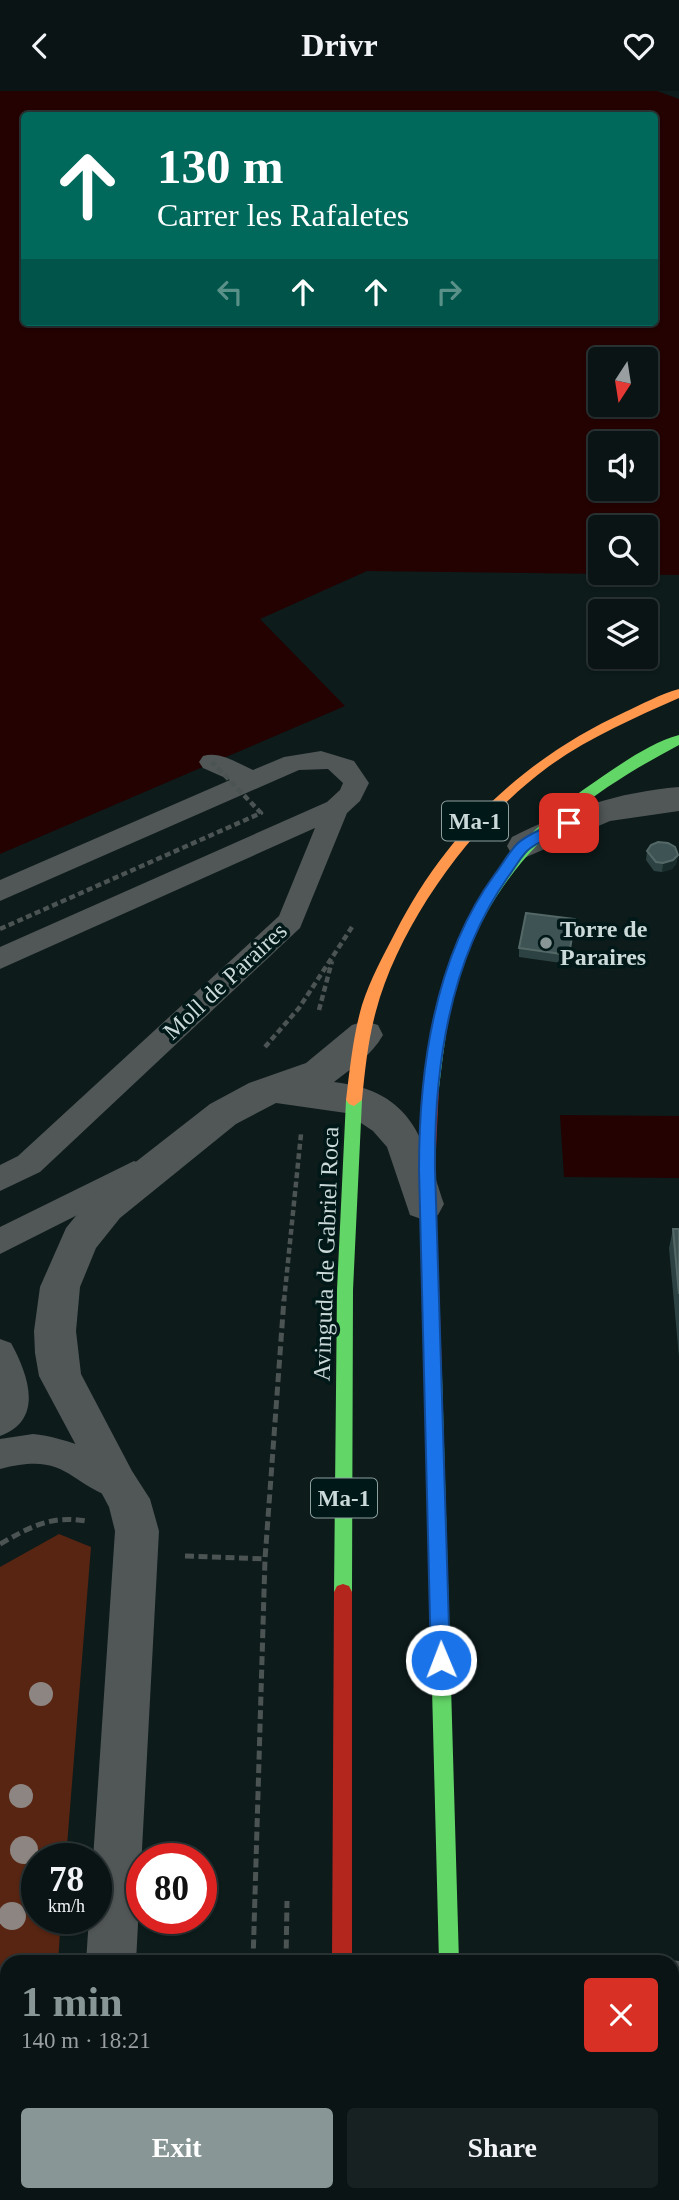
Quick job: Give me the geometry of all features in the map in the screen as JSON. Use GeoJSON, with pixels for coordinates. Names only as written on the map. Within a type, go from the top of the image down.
{"type":"FeatureCollection","features":[{"type":"Feature","properties":{"kind":"highway","name":"Avinguda de Gabriel Roca"},"geometry":{"type":"LineString","coordinates":[[342,1955],[345,1295],[355,1099],[368,1010],[414,907],[450,852],[472,825],[517,784],[577,741],[679,693]]}},
{"type":"Feature","properties":{"kind":"highway","name":"Ma-1"},"geometry":{"type":"LineString","coordinates":[[449,1955],[427,1135],[433,1066],[447,991],[471,925],[502,872],[523,847],[553,818],[610,776],[679,739]]}},
{"type":"Feature","properties":{"kind":"street"},"geometry":{"type":"LineString","coordinates":[[523,847],[569,823],[604,810],[631,802],[679,799]]}},
{"type":"Feature","properties":{"kind":"street"},"geometry":{"type":"LineString","coordinates":[[111,1955],[138,1555],[137,1531],[128,1499],[117,1485],[60,1376],[55,1331],[60,1287],[66,1266],[91,1223],[106,1207],[165,1158],[223,1114],[262,1093],[319,1073],[365,1035]]}},
{"type":"Feature","properties":{"kind":"street"},"geometry":{"type":"LineString","coordinates":[[262,1093],[283,1090],[355,1099],[386,1120],[404,1140],[428,1218]]}},
{"type":"Feature","properties":{"kind":"lane","name":"Moll de Paraires"},"geometry":{"type":"LineString","coordinates":[[0,891],[293,763],[314,758],[336,761],[351,770],[356,783],[351,795],[336,808],[290,922],[29,1164],[0,1179]]}},
{"type":"Feature","properties":{"kind":"lane"},"geometry":{"type":"LineString","coordinates":[[212,762],[251,780]]}},
{"type":"Feature","properties":{"kind":"lane"},"geometry":{"type":"LineString","coordinates":[[0,959],[336,808]]}},
{"type":"Feature","properties":{"kind":"lane"},"geometry":{"type":"LineString","coordinates":[[0,1241],[165,1158]]}},
{"type":"Feature","properties":{"kind":"lane"},"geometry":{"type":"LineString","coordinates":[[0,1353],[13,1377],[15,1389],[7,1415],[0,1422]]}},
{"type":"Feature","properties":{"kind":"lane"},"geometry":{"type":"LineString","coordinates":[[0,1454],[34,1448],[62,1451],[117,1485]]}},
{"type":"Feature","properties":{"kind":"path"},"geometry":{"type":"LineString","coordinates":[[0,929],[261,813],[212,762]]}},
{"type":"Feature","properties":{"kind":"path"},"geometry":{"type":"LineString","coordinates":[[253,1955],[265,1559],[285,1289],[301,1132]]}},
{"type":"Feature","properties":{"kind":"path"},"geometry":{"type":"LineString","coordinates":[[138,1555],[265,1559]]}},
{"type":"Feature","properties":{"kind":"shaded area"},"geometry":{"type":"Polygon","coordinates":[[[0,91],[657,91],[679,99],[679,575],[658,575],[658,515],[588,515],[588,574],[367,571],[260,619],[345,706],[0,854],[0,91]]]}},
{"type":"Feature","properties":{"kind":"shaded area"},"geometry":{"type":"Polygon","coordinates":[[[560,1115],[679,1116],[679,1178],[564,1177],[560,1115]]]}},
{"type":"Feature","properties":{"kind":"shaded area"},"geometry":{"type":"Polygon","coordinates":[[[59,1534],[91,1547],[67,1843],[21,1843],[21,1934],[60,1934],[58,1955],[0,1955],[0,1567],[59,1534]]]}},
{"type":"Feature","properties":{"kind":"building"},"geometry":{"type":"Polygon","coordinates":[[[658,842],[675,847],[678,855],[673,860],[656,862],[647,851],[651,845],[658,842]]]}},
{"type":"Feature","properties":{"kind":"building","name":"Torre de Paraires"},"geometry":{"type":"Polygon","coordinates":[[[526,913],[575,919],[569,955],[519,948],[526,913]]]}},
{"type":"Feature","properties":{"kind":"building"},"geometry":{"type":"Polygon","coordinates":[[[673,1229],[679,1229],[679,1294],[673,1229]]]}},
{"type":"Feature","properties":{"kind":"traffic: fast"},"geometry":{"type":"LineString","coordinates":[[431,1088],[439,1025],[454,969],[474,919],[501,875],[535,836],[576,801],[624,769],[679,739]]}},
{"type":"Feature","properties":{"kind":"traffic: fast"},"geometry":{"type":"LineString","coordinates":[[343,1592],[345,1290],[354,1100]]}},
{"type":"Feature","properties":{"kind":"traffic: fast"},"geometry":{"type":"LineString","coordinates":[[433,1375],[449,1955]]}},
{"type":"Feature","properties":{"kind":"traffic: slow"},"geometry":{"type":"LineString","coordinates":[[354,1100],[363,1033],[377,987],[409,920],[457,846],[497,803],[543,764],[626,716],[679,693]]}},
{"type":"Feature","properties":{"kind":"traffic: jam"},"geometry":{"type":"LineString","coordinates":[[431,1088],[427,1169],[433,1375]]}},
{"type":"Feature","properties":{"kind":"traffic: jam"},"geometry":{"type":"LineString","coordinates":[[342,1955],[343,1592]]}},
{"type":"Feature","properties":{"kind":"place","name":"Torre de Paraires"},"geometry":{"type":"Point","coordinates":[546,943]}},
{"type":"Feature","properties":{"kind":"route"},"geometry":{"type":"LineString","coordinates":[[441,1660],[427,1169],[433,1066],[447,991],[471,925],[502,872],[523,847],[569,823]]}}]}
